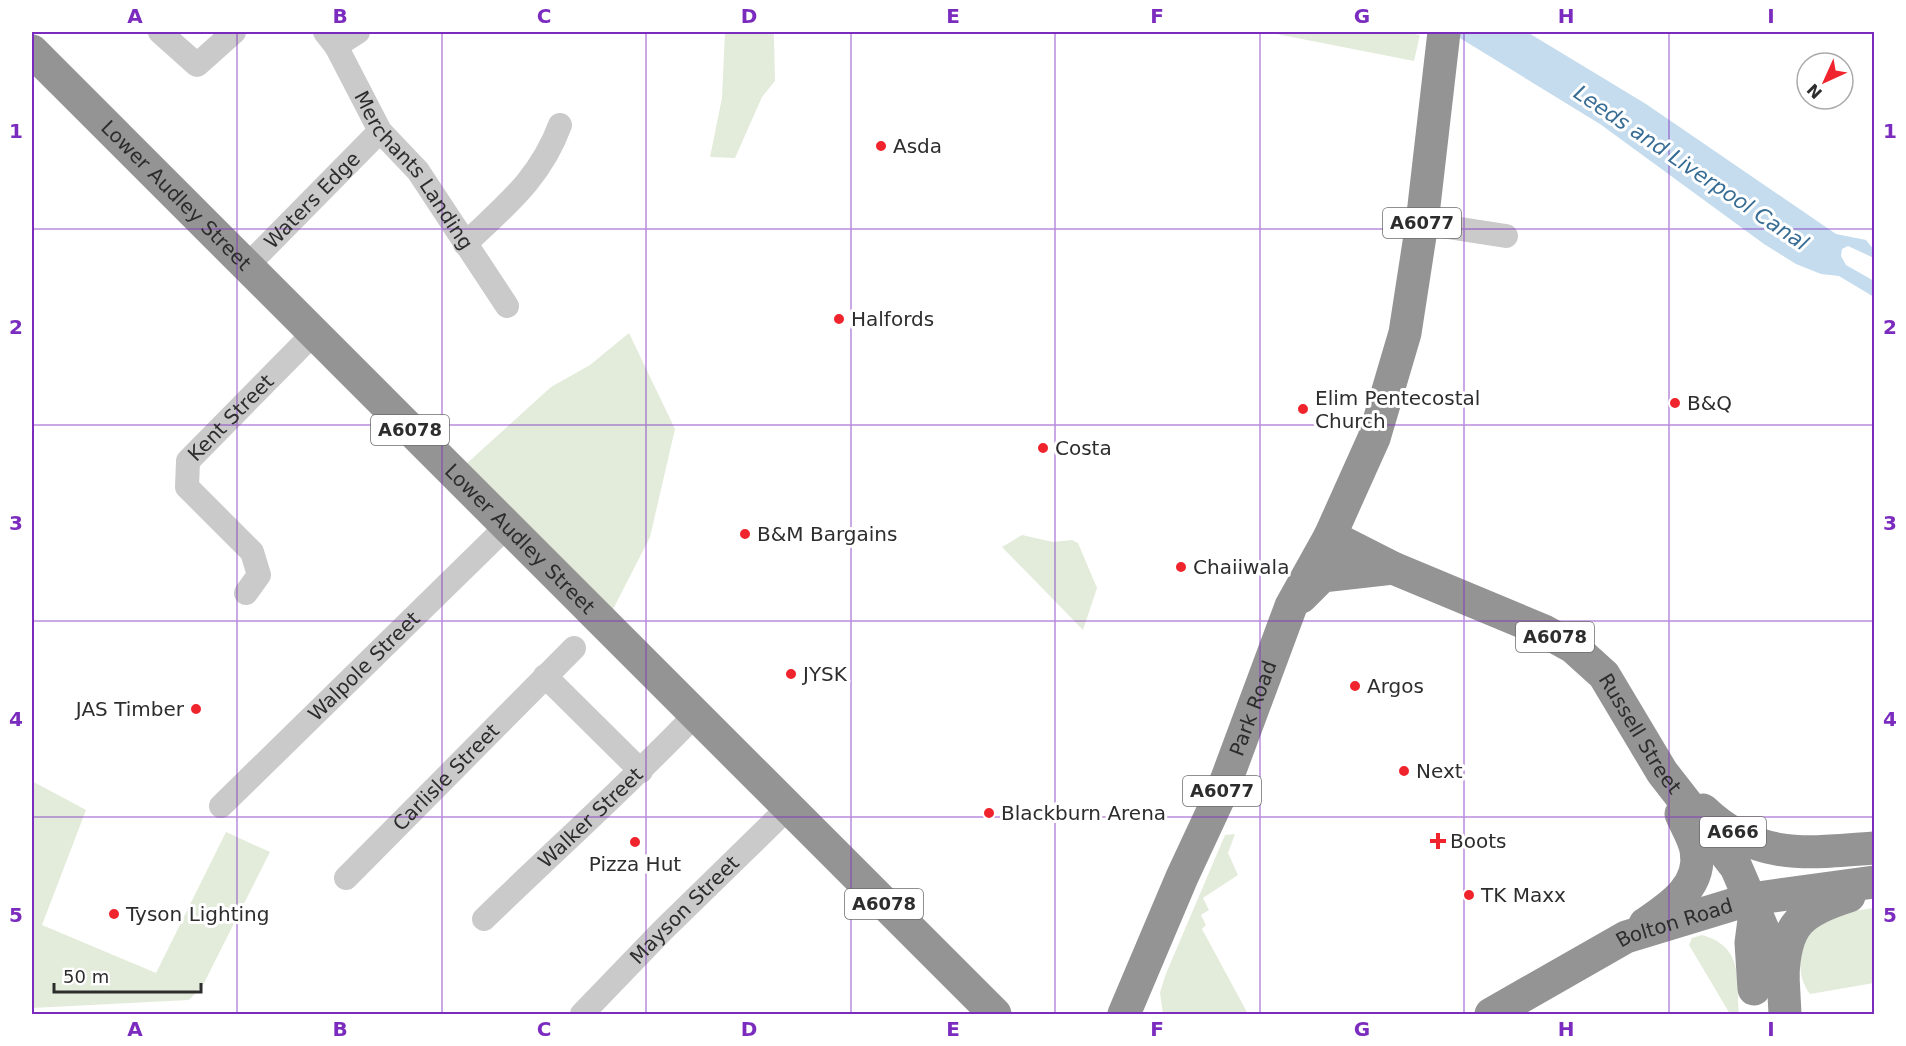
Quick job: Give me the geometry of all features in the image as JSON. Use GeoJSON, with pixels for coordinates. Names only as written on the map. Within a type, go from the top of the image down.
{"type":"FeatureCollection","features":[{"type":"Feature","properties":{"kind":"highway","name":"A6077"},"geometry":{"type":"LineString","coordinates":[[1330,536],[1374,438],[1405,333],[1422,223],[1444,32]]}},
{"type":"Feature","properties":{"kind":"highway","name":"Lower Audley Street"},"geometry":{"type":"LineString","coordinates":[[32,51],[788,808],[995,1010]]}},
{"type":"Feature","properties":{"kind":"highway","name":"Russell Street"},"geometry":{"type":"LineString","coordinates":[[1330,536],[1393,568],[1544,631],[1573,647],[1604,675],[1662,772],[1736,867],[1760,903]]}},
{"type":"Feature","properties":{"kind":"highway","name":"Park Road"},"geometry":{"type":"LineString","coordinates":[[1124,1014],[1182,877],[1223,789],[1291,606],[1330,536]]}},
{"type":"Feature","properties":{"kind":"highway","name":"Russell Street"},"geometry":{"type":"LineString","coordinates":[[1291,606],[1322,576],[1393,568]]}},
{"type":"Feature","properties":{"kind":"highway","name":"A666"},"geometry":{"type":"LineString","coordinates":[[1662,772],[1711,818],[1745,840],[1774,850],[1822,852],[1875,848]]}},
{"type":"Feature","properties":{"kind":"highway"},"geometry":{"type":"LineString","coordinates":[[1626,937],[1676,902],[1687,889],[1695,866],[1696,849],[1662,772]]}},
{"type":"Feature","properties":{"kind":"highway"},"geometry":{"type":"LineString","coordinates":[[1764,993],[1751,943],[1752,924],[1760,903],[1795,870],[1822,852]]}},
{"type":"Feature","properties":{"kind":"highway","name":"Bolton Road"},"geometry":{"type":"LineString","coordinates":[[1491,1014],[1626,937],[1701,914],[1875,882]]}},
{"type":"Feature","properties":{"kind":"highway"},"geometry":{"type":"LineString","coordinates":[[1764,993],[1784,949],[1801,920],[1819,906],[1875,888]]}},
{"type":"Feature","properties":{"kind":"highway"},"geometry":{"type":"LineString","coordinates":[[1701,914],[1724,927],[1737,942],[1764,993],[1785,1014]]}},
{"type":"Feature","properties":{"kind":"highway"},"geometry":{"type":"LineString","coordinates":[[1106,1014],[1144,971]]}},
{"type":"Feature","properties":{"kind":"highway"},"geometry":{"type":"LineString","coordinates":[[1141,1014],[1144,971]]}},
{"type":"Feature","properties":{"kind":"street"},"geometry":{"type":"LineString","coordinates":[[160,32],[197,65],[234,32]]}},
{"type":"Feature","properties":{"kind":"street"},"geometry":{"type":"LineString","coordinates":[[330,39],[358,32]]}},
{"type":"Feature","properties":{"kind":"street","name":"Merchants Landing"},"geometry":{"type":"LineString","coordinates":[[330,39],[380,131],[418,171],[507,306]]}},
{"type":"Feature","properties":{"kind":"street"},"geometry":{"type":"LineString","coordinates":[[465,244],[525,187],[550,153],[560,125]]}},
{"type":"Feature","properties":{"kind":"street","name":"Waters Edge"},"geometry":{"type":"LineString","coordinates":[[246,267],[380,131]]}},
{"type":"Feature","properties":{"kind":"street"},"geometry":{"type":"LineString","coordinates":[[1422,223],[1506,236]]}},
{"type":"Feature","properties":{"kind":"street","name":"Kent Street"},"geometry":{"type":"LineString","coordinates":[[246,593],[259,574],[252,552],[187,487],[188,461],[313,334]]}},
{"type":"Feature","properties":{"kind":"street","name":"Walpole Street"},"geometry":{"type":"LineString","coordinates":[[221,806],[506,527]]}},
{"type":"Feature","properties":{"kind":"street","name":"Carlisle Street"},"geometry":{"type":"LineString","coordinates":[[346,878],[574,648]]}},
{"type":"Feature","properties":{"kind":"street"},"geometry":{"type":"LineString","coordinates":[[545,676],[641,771]]}},
{"type":"Feature","properties":{"kind":"street","name":"Walker Street"},"geometry":{"type":"LineString","coordinates":[[484,919],[641,771],[695,715]]}},
{"type":"Feature","properties":{"kind":"street","name":"Mayson Street"},"geometry":{"type":"LineString","coordinates":[[582,1014],[662,931],[788,808]]}},
{"type":"Feature","properties":{"kind":"green space"},"geometry":{"type":"Polygon","coordinates":[[[725,32],[773,32],[774,36],[775,81],[762,97],[735,158],[710,157],[722,98],[725,32]]]}},
{"type":"Feature","properties":{"kind":"green space"},"geometry":{"type":"Polygon","coordinates":[[[1266,32],[1405,32],[1420,35],[1414,61],[1266,32]]]}},
{"type":"Feature","properties":{"kind":"green space"},"geometry":{"type":"Polygon","coordinates":[[[629,333],[675,429],[650,537],[605,625],[454,475],[551,387],[590,365],[629,333]]]}},
{"type":"Feature","properties":{"kind":"green space"},"geometry":{"type":"Polygon","coordinates":[[[1022,535],[1053,542],[1072,540],[1078,543],[1097,588],[1083,630],[1002,547],[1022,535]]]}},
{"type":"Feature","properties":{"kind":"green space"},"geometry":{"type":"Polygon","coordinates":[[[32,781],[86,810],[42,925],[156,973],[226,832],[270,852],[203,985],[189,1000],[32,1008],[32,781]]]}},
{"type":"Feature","properties":{"kind":"green space"},"geometry":{"type":"Polygon","coordinates":[[[1235,834],[1228,853],[1238,875],[1203,898],[1209,910],[1201,915],[1206,925],[1202,929],[1248,1014],[1163,1014],[1160,993],[1165,976],[1225,835],[1235,834]]]}},
{"type":"Feature","properties":{"kind":"green space"},"geometry":{"type":"Polygon","coordinates":[[[1874,908],[1874,983],[1810,994],[1801,973],[1801,961],[1807,939],[1823,922],[1833,916],[1874,908]]]}},
{"type":"Feature","properties":{"kind":"green space"},"geometry":{"type":"Polygon","coordinates":[[[1702,935],[1716,940],[1731,956],[1737,976],[1739,1014],[1730,1014],[1689,945],[1692,938],[1702,935]]]}},
{"type":"Feature","properties":{"kind":"water","name":"Leeds and Liverpool Canal"},"geometry":{"type":"Polygon","coordinates":[[[1450,32],[1527,32],[1646,104],[1836,234],[1866,240],[1874,250],[1874,258],[1848,246],[1842,249],[1841,256],[1846,265],[1874,281],[1874,297],[1839,276],[1821,274],[1796,264],[1764,244],[1600,124],[1450,32]]]}},
{"type":"Feature","properties":{"kind":"place","name":"Asda"},"geometry":{"type":"Point","coordinates":[881,146]}},
{"type":"Feature","properties":{"kind":"place","name":"Halfords"},"geometry":{"type":"Point","coordinates":[839,319]}},
{"type":"Feature","properties":{"kind":"place","name":"B&Q"},"geometry":{"type":"Point","coordinates":[1675,403]}},
{"type":"Feature","properties":{"kind":"place","name":"Elim Pentecostal Church"},"geometry":{"type":"Point","coordinates":[1303,409]}},
{"type":"Feature","properties":{"kind":"place","name":"Costa"},"geometry":{"type":"Point","coordinates":[1043,448]}},
{"type":"Feature","properties":{"kind":"place","name":"B&M Bargains"},"geometry":{"type":"Point","coordinates":[745,534]}},
{"type":"Feature","properties":{"kind":"place","name":"Chaiiwala"},"geometry":{"type":"Point","coordinates":[1181,567]}},
{"type":"Feature","properties":{"kind":"place","name":"JYSK"},"geometry":{"type":"Point","coordinates":[791,674]}},
{"type":"Feature","properties":{"kind":"place","name":"Argos"},"geometry":{"type":"Point","coordinates":[1355,686]}},
{"type":"Feature","properties":{"kind":"place","name":"JAS Timber"},"geometry":{"type":"Point","coordinates":[196,709]}},
{"type":"Feature","properties":{"kind":"place","name":"Next"},"geometry":{"type":"Point","coordinates":[1404,771]}},
{"type":"Feature","properties":{"kind":"place","name":"Blackburn Arena"},"geometry":{"type":"Point","coordinates":[989,813]}},
{"type":"Feature","properties":{"kind":"place","name":"Boots"},"geometry":{"type":"Point","coordinates":[1438,841]}},
{"type":"Feature","properties":{"kind":"place","name":"Pizza Hut"},"geometry":{"type":"Point","coordinates":[635,842]}},
{"type":"Feature","properties":{"kind":"place","name":"TK Maxx"},"geometry":{"type":"Point","coordinates":[1469,895]}},
{"type":"Feature","properties":{"kind":"place","name":"Tyson Lighting"},"geometry":{"type":"Point","coordinates":[114,914]}}]}
